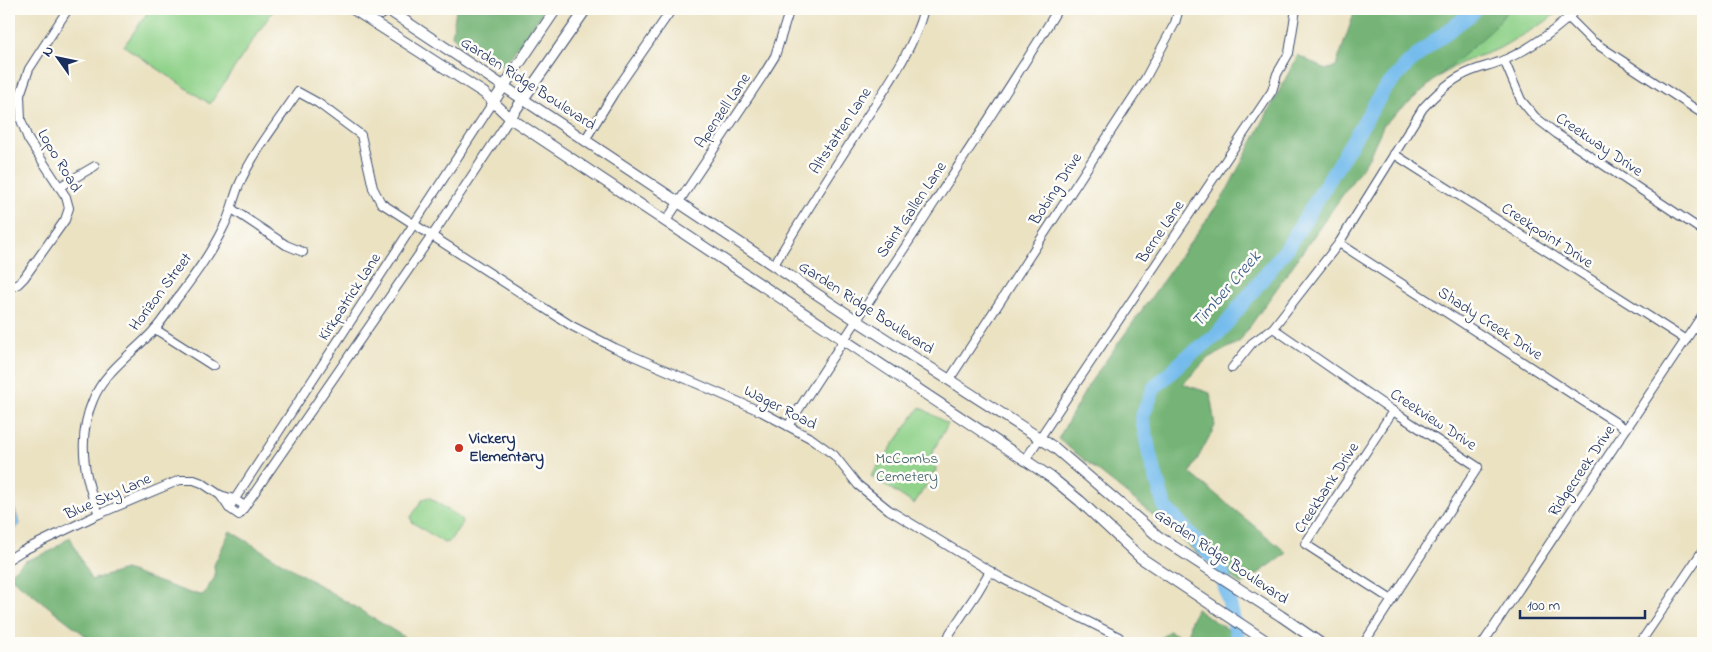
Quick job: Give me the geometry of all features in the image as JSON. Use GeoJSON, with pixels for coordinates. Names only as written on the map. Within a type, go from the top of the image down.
{"type":"FeatureCollection","features":[{"type":"Feature","properties":{"kind":"main road","name":"Garden Ridge Boulevard"},"geometry":{"type":"LineString","coordinates":[[353,9],[494,101],[510,118],[1052,478],[1080,501],[1141,558],[1270,643]]}},
{"type":"Feature","properties":{"kind":"main road"},"geometry":{"type":"LineString","coordinates":[[366,9],[381,14],[388,9]]}},
{"type":"Feature","properties":{"kind":"main road","name":"Garden Ridge Boulevard"},"geometry":{"type":"LineString","coordinates":[[388,9],[856,320],[1040,438],[1071,460],[1159,537],[1320,643]]}},
{"type":"Feature","properties":{"kind":"main road"},"geometry":{"type":"LineString","coordinates":[[494,101],[556,9]]}},
{"type":"Feature","properties":{"kind":"main road"},"geometry":{"type":"LineString","coordinates":[[510,118],[586,9]]}},
{"type":"Feature","properties":{"kind":"street","name":"Lopo Road"},"geometry":{"type":"LineString","coordinates":[[9,288],[18,284],[24,278],[65,220],[69,208],[66,197],[28,139],[21,120],[20,103],[24,78],[68,9]]}},
{"type":"Feature","properties":{"kind":"street"},"geometry":{"type":"LineString","coordinates":[[585,140],[614,93],[672,9]]}},
{"type":"Feature","properties":{"kind":"street","name":"Apenzell Lane"},"geometry":{"type":"LineString","coordinates":[[666,221],[775,56],[788,15],[787,9]]}},
{"type":"Feature","properties":{"kind":"street","name":"Altstatten Lane"},"geometry":{"type":"LineString","coordinates":[[774,265],[902,62],[920,23],[924,9]]}},
{"type":"Feature","properties":{"kind":"street","name":"Saint Gallen Lane"},"geometry":{"type":"LineString","coordinates":[[788,426],[856,320],[1010,89],[1058,9]]}},
{"type":"Feature","properties":{"kind":"street","name":"Bobing Drive"},"geometry":{"type":"LineString","coordinates":[[949,380],[1145,80],[1175,24],[1179,9]]}},
{"type":"Feature","properties":{"kind":"street","name":"Berne Lane"},"geometry":{"type":"LineString","coordinates":[[1025,460],[1272,91],[1289,53],[1296,9]]}},
{"type":"Feature","properties":{"kind":"street"},"geometry":{"type":"LineString","coordinates":[[1232,368],[1252,343],[1273,328],[1339,243],[1423,108],[1446,86],[1461,76],[1478,67],[1504,60],[1555,29],[1569,18],[1576,9]]}},
{"type":"Feature","properties":{"kind":"street"},"geometry":{"type":"LineString","coordinates":[[1569,18],[1592,41],[1703,114]]}},
{"type":"Feature","properties":{"kind":"street","name":"Creekway Drive"},"geometry":{"type":"LineString","coordinates":[[1504,60],[1521,100],[1535,117],[1557,134],[1703,231]]}},
{"type":"Feature","properties":{"kind":"street","name":"Horizon Street"},"geometry":{"type":"LineString","coordinates":[[99,514],[92,498],[86,475],[84,449],[84,435],[93,399],[106,378],[155,329],[214,245],[232,209],[239,185],[253,160],[298,92]]}},
{"type":"Feature","properties":{"kind":"street","name":"Wager Road"},"geometry":{"type":"LineString","coordinates":[[298,92],[318,103],[361,135],[373,188],[381,203],[572,326],[615,348],[762,412],[812,439],[834,455],[858,485],[889,510],[990,571],[1119,637]]}},
{"type":"Feature","properties":{"kind":"street","name":"Kirkpatrick Lane"},"geometry":{"type":"LineString","coordinates":[[494,101],[228,508],[239,515],[432,236],[510,118]]}},
{"type":"Feature","properties":{"kind":"street","name":"Creekpoint Drive"},"geometry":{"type":"LineString","coordinates":[[1394,154],[1686,340]]}},
{"type":"Feature","properties":{"kind":"street"},"geometry":{"type":"LineString","coordinates":[[59,187],[95,166]]}},
{"type":"Feature","properties":{"kind":"street"},"geometry":{"type":"LineString","coordinates":[[232,209],[286,245],[303,252]]}},
{"type":"Feature","properties":{"kind":"street","name":"Shady Creek Drive"},"geometry":{"type":"LineString","coordinates":[[1339,243],[1626,428]]}},
{"type":"Feature","properties":{"kind":"street","name":"Ridgecreek Drive"},"geometry":{"type":"LineString","coordinates":[[1483,643],[1703,314]]}},
{"type":"Feature","properties":{"kind":"street","name":"Creekview Drive"},"geometry":{"type":"LineString","coordinates":[[1273,328],[1478,467],[1364,643]]}},
{"type":"Feature","properties":{"kind":"street"},"geometry":{"type":"LineString","coordinates":[[155,329],[213,366]]}},
{"type":"Feature","properties":{"kind":"street","name":"Creekbank Drive"},"geometry":{"type":"LineString","coordinates":[[1392,600],[1305,544],[1393,411]]}},
{"type":"Feature","properties":{"kind":"street","name":"Blue Sky Lane"},"geometry":{"type":"LineString","coordinates":[[9,559],[99,514],[180,480],[194,480],[202,483],[220,495],[234,499],[245,506]]}},
{"type":"Feature","properties":{"kind":"street","name":"Blue Sky Lane"},"geometry":{"type":"LineString","coordinates":[[220,495],[228,508]]}},
{"type":"Feature","properties":{"kind":"street"},"geometry":{"type":"LineString","coordinates":[[1640,643],[1703,550]]}},
{"type":"Feature","properties":{"kind":"street"},"geometry":{"type":"LineString","coordinates":[[946,643],[950,633],[990,571]]}},
{"type":"Feature","properties":{"kind":"green space"},"geometry":{"type":"Polygon","coordinates":[[[150,9],[169,9],[174,13],[177,9],[274,9],[210,104],[124,46],[150,9]]]}},
{"type":"Feature","properties":{"kind":"green space"},"geometry":{"type":"Polygon","coordinates":[[[456,9],[545,9],[507,62],[495,66],[463,47],[452,36],[456,9]]]}},
{"type":"Feature","properties":{"kind":"green space"},"geometry":{"type":"Polygon","coordinates":[[[1360,9],[1561,9],[1545,22],[1498,49],[1460,63],[1411,94],[1360,18],[1360,9]]]}},
{"type":"Feature","properties":{"kind":"green space"},"geometry":{"type":"Polygon","coordinates":[[[1371,9],[1509,9],[1492,30],[1384,124],[1368,159],[1239,342],[1207,359],[1183,384],[1210,393],[1215,426],[1190,473],[1287,553],[1242,585],[1196,552],[1058,439],[1089,384],[1225,194],[1298,55],[1326,70],[1336,66],[1355,11],[1371,9]]]}},
{"type":"Feature","properties":{"kind":"green space","name":"McCombs Cemetery"},"geometry":{"type":"Polygon","coordinates":[[[920,407],[948,424],[933,451],[936,470],[914,504],[871,476],[920,407]]]}},
{"type":"Feature","properties":{"kind":"green space"},"geometry":{"type":"Polygon","coordinates":[[[429,497],[461,519],[462,523],[449,542],[444,543],[412,522],[411,517],[423,499],[429,497]]]}},
{"type":"Feature","properties":{"kind":"green space"},"geometry":{"type":"Polygon","coordinates":[[[230,531],[414,643],[95,643],[9,576],[25,561],[51,551],[70,537],[91,580],[125,570],[190,593],[203,595],[215,577],[214,565],[230,531]]]}},
{"type":"Feature","properties":{"kind":"green space"},"geometry":{"type":"Polygon","coordinates":[[[1196,609],[1249,643],[1155,643],[1169,631],[1188,640],[1190,623],[1196,609]]]}},
{"type":"Feature","properties":{"kind":"water"},"geometry":{"type":"Polygon","coordinates":[[[9,505],[14,508],[20,524],[9,535],[9,505]]]}},
{"type":"Feature","properties":{"kind":"waterway","name":"Timber Creek"},"geometry":{"type":"LineString","coordinates":[[1239,643],[1220,565],[1165,508],[1150,457],[1142,417],[1154,388],[1187,357],[1217,335],[1288,247],[1383,91],[1408,64],[1475,9]]}},
{"type":"Feature","properties":{"kind":"place","name":"Vickery Elementary"},"geometry":{"type":"Point","coordinates":[459,448]}}]}
